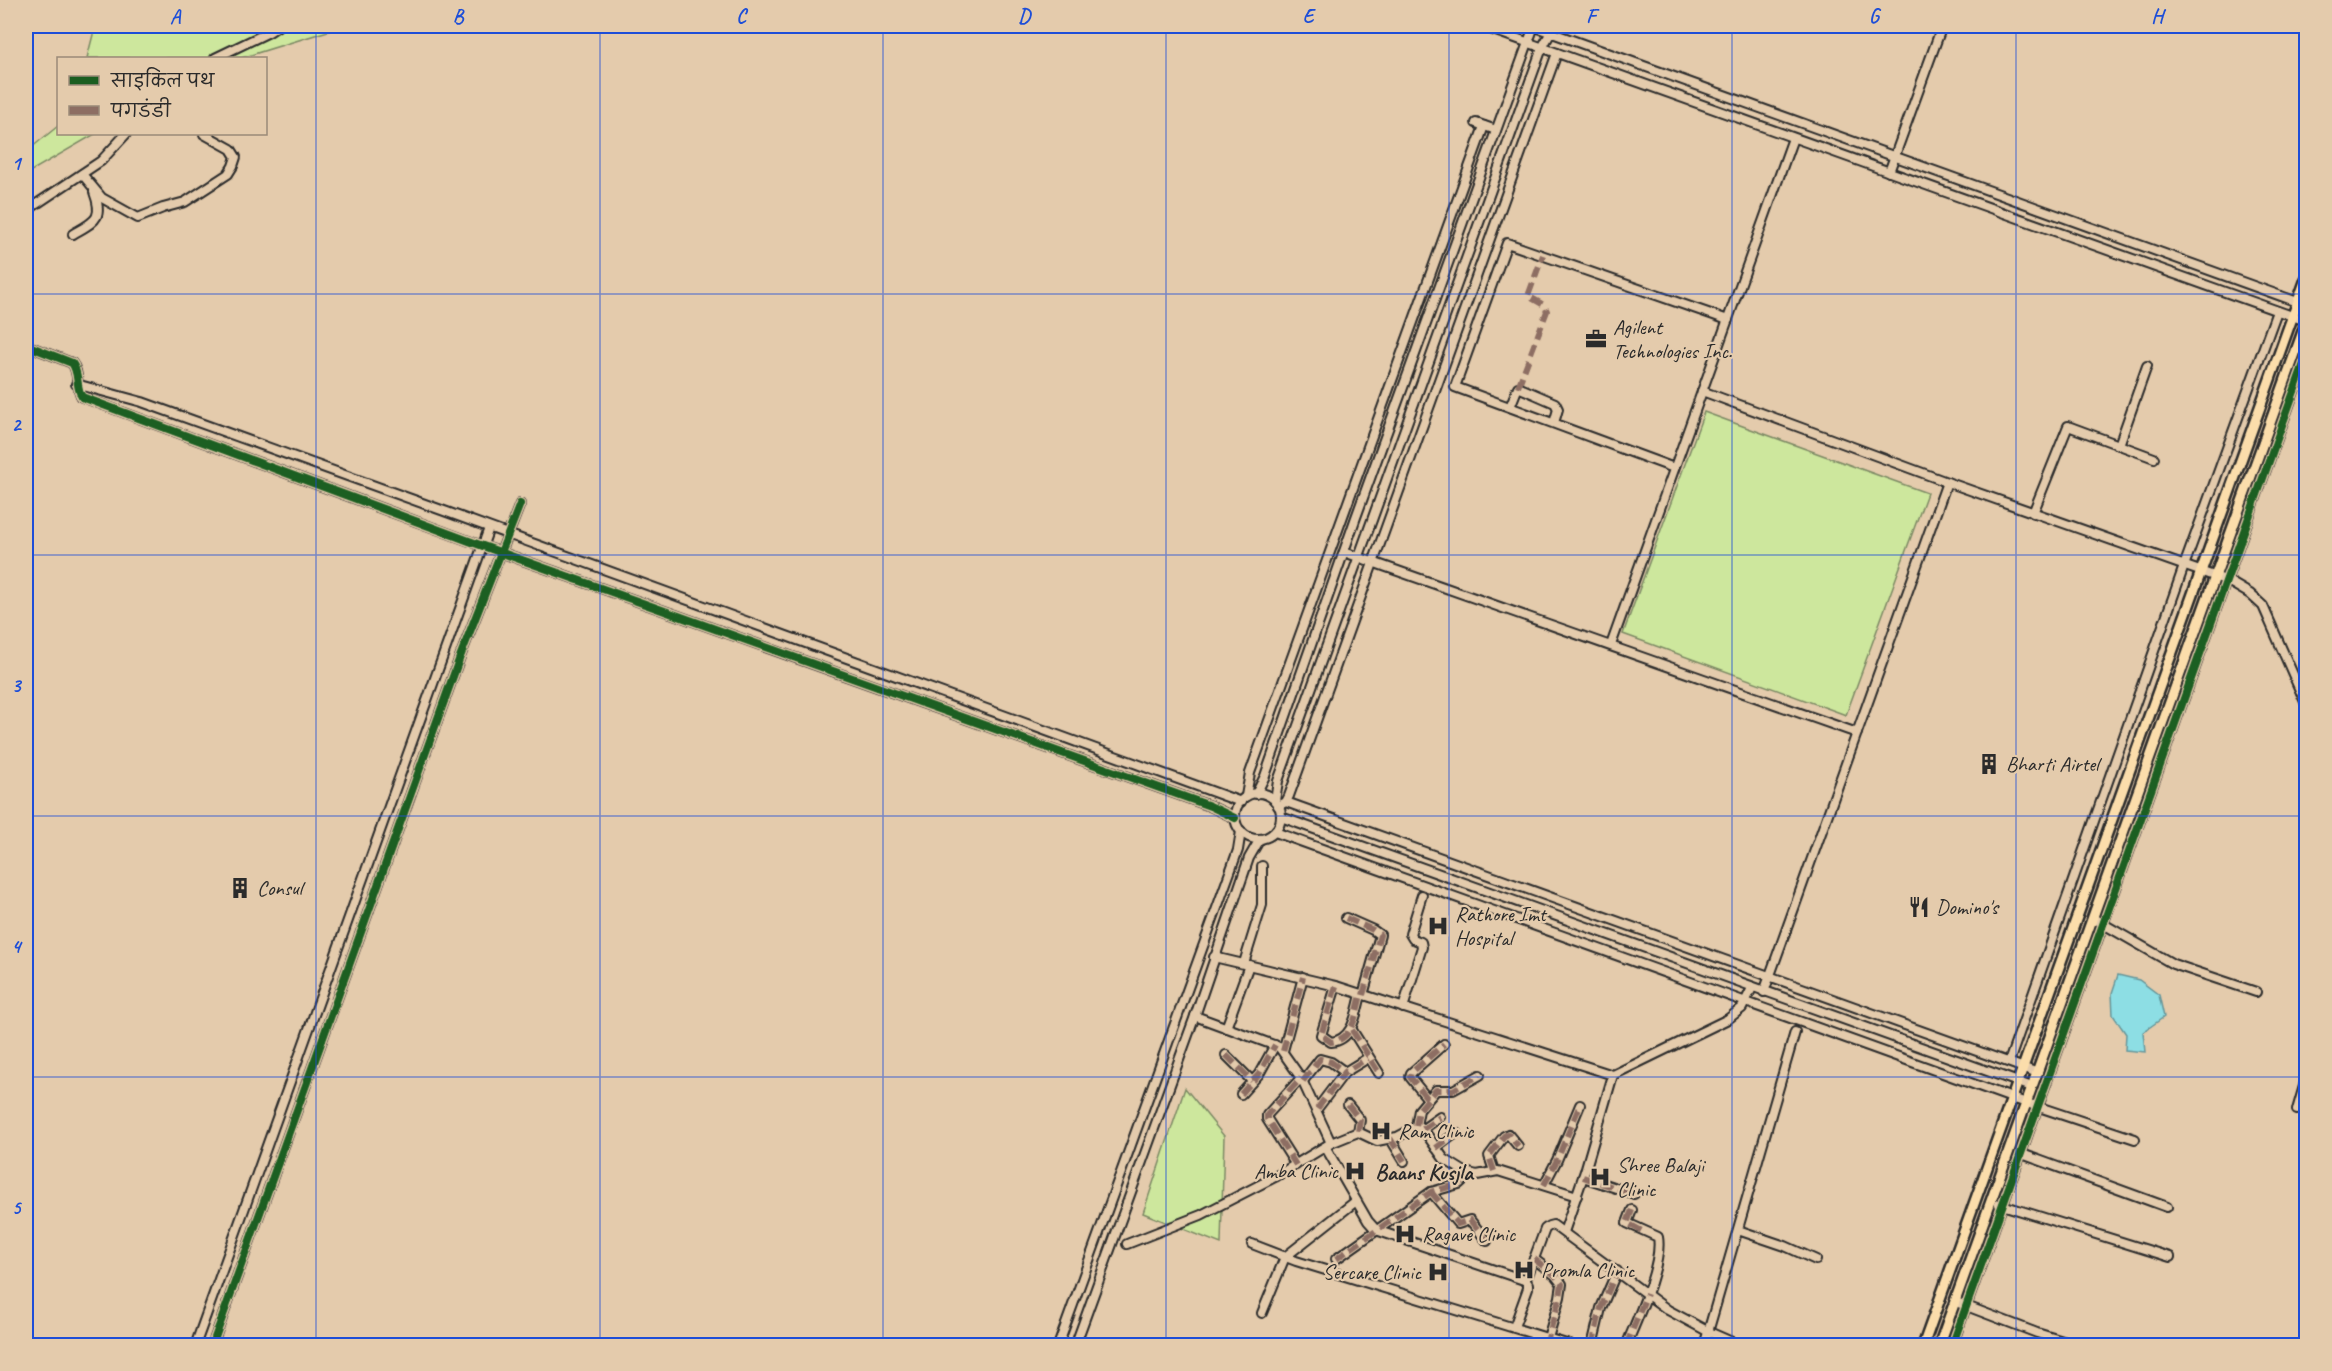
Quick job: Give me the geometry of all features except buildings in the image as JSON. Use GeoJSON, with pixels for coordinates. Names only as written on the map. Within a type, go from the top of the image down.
{"type":"FeatureCollection","features":[{"type":"Feature","properties":{"kind":"main road"},"geometry":{"type":"LineString","coordinates":[[1923,1346],[2293,317],[2302,303],[2307,279]]}},
{"type":"Feature","properties":{"kind":"main road"},"geometry":{"type":"LineString","coordinates":[[1939,1346],[2307,322]]}},
{"type":"Feature","properties":{"kind":"street"},"geometry":{"type":"LineString","coordinates":[[217,57],[278,26]]}},
{"type":"Feature","properties":{"kind":"street"},"geometry":{"type":"LineString","coordinates":[[1482,26],[2307,322]]}},
{"type":"Feature","properties":{"kind":"street"},"geometry":{"type":"LineString","coordinates":[[1256,794],[1265,776],[1534,26],[2302,303]]}},
{"type":"Feature","properties":{"kind":"street"},"geometry":{"type":"LineString","coordinates":[[1889,172],[1942,26]]}},
{"type":"Feature","properties":{"kind":"street"},"geometry":{"type":"LineString","coordinates":[[26,345],[72,363],[76,368],[76,384],[82,397],[501,552],[1210,806],[1235,818],[1241,831],[1251,838],[1260,839],[1275,832],[1281,817],[1278,781],[1542,48],[1551,32]]}},
{"type":"Feature","properties":{"kind":"street"},"geometry":{"type":"LineString","coordinates":[[1280,803],[1373,562],[1557,53]]}},
{"type":"Feature","properties":{"kind":"street"},"geometry":{"type":"LineString","coordinates":[[1235,818],[1244,799],[1250,773],[1459,195],[1480,125],[1496,130]]}},
{"type":"Feature","properties":{"kind":"street"},"geometry":{"type":"LineString","coordinates":[[26,211],[101,161],[125,135]]}},
{"type":"Feature","properties":{"kind":"street"},"geometry":{"type":"LineString","coordinates":[[82,174],[102,198],[138,218],[185,202],[228,174],[234,166],[236,157],[231,150],[206,135]]}},
{"type":"Feature","properties":{"kind":"street"},"geometry":{"type":"LineString","coordinates":[[1611,645],[1793,138]]}},
{"type":"Feature","properties":{"kind":"street"},"geometry":{"type":"LineString","coordinates":[[73,234],[96,219],[99,213],[99,204],[93,188]]}},
{"type":"Feature","properties":{"kind":"street"},"geometry":{"type":"LineString","coordinates":[[1459,195],[1471,199]]}},
{"type":"Feature","properties":{"kind":"street"},"geometry":{"type":"LineString","coordinates":[[1674,468],[1455,387],[1507,243],[1728,320]]}},
{"type":"Feature","properties":{"kind":"street"},"geometry":{"type":"LineString","coordinates":[[2009,1062],[2184,566],[2277,311]]}},
{"type":"Feature","properties":{"kind":"street"},"geometry":{"type":"LineString","coordinates":[[1952,1346],[2307,358]]}},
{"type":"Feature","properties":{"kind":"street"},"geometry":{"type":"LineString","coordinates":[[2119,445],[2146,366]]}},
{"type":"Feature","properties":{"kind":"street"},"geometry":{"type":"LineString","coordinates":[[76,384],[142,402],[1244,799],[1256,794],[1265,795],[1280,803],[2038,1073]]}},
{"type":"Feature","properties":{"kind":"street"},"geometry":{"type":"LineString","coordinates":[[1510,407],[1518,387],[1555,403],[1558,409],[1554,423]]}},
{"type":"Feature","properties":{"kind":"street"},"geometry":{"type":"LineString","coordinates":[[1702,391],[1947,482],[2228,581],[2250,594],[2263,606],[2307,704]]}},
{"type":"Feature","properties":{"kind":"street"},"geometry":{"type":"LineString","coordinates":[[2033,513],[2068,426],[2154,458]]}},
{"type":"Feature","properties":{"kind":"street"},"geometry":{"type":"LineString","coordinates":[[1764,992],[1947,482]]}},
{"type":"Feature","properties":{"kind":"street"},"geometry":{"type":"LineString","coordinates":[[212,1346],[460,657],[520,504]]}},
{"type":"Feature","properties":{"kind":"street"},"geometry":{"type":"LineString","coordinates":[[195,1346],[489,528]]}},
{"type":"Feature","properties":{"kind":"street"},"geometry":{"type":"LineString","coordinates":[[1344,552],[1857,733]]}},
{"type":"Feature","properties":{"kind":"street"},"geometry":{"type":"LineString","coordinates":[[445,651],[460,657]]}},
{"type":"Feature","properties":{"kind":"street"},"geometry":{"type":"LineString","coordinates":[[2299,686],[2307,681]]}},
{"type":"Feature","properties":{"kind":"street"},"geometry":{"type":"LineString","coordinates":[[1281,817],[2032,1088]]}},
{"type":"Feature","properties":{"kind":"street"},"geometry":{"type":"LineString","coordinates":[[1058,1346],[1238,850],[1241,831]]}},
{"type":"Feature","properties":{"kind":"street"},"geometry":{"type":"LineString","coordinates":[[1275,832],[2012,1098],[2135,1140]]}},
{"type":"Feature","properties":{"kind":"street"},"geometry":{"type":"LineString","coordinates":[[1075,1346],[1195,1016],[1249,858],[1260,839]]}},
{"type":"Feature","properties":{"kind":"street"},"geometry":{"type":"LineString","coordinates":[[1226,1028],[1262,904],[1262,866]]}},
{"type":"Feature","properties":{"kind":"street"},"geometry":{"type":"LineString","coordinates":[[1403,1008],[1422,947],[1421,942],[1413,939],[1410,934],[1422,895]]}},
{"type":"Feature","properties":{"kind":"street"},"geometry":{"type":"LineString","coordinates":[[1336,986],[1321,1035],[1335,1043],[1352,1030],[1380,935],[1346,918]]}},
{"type":"Feature","properties":{"kind":"street"},"geometry":{"type":"LineString","coordinates":[[2093,918],[2173,964],[2256,992]]}},
{"type":"Feature","properties":{"kind":"street"},"geometry":{"type":"LineString","coordinates":[[1214,957],[1336,986],[1613,1075],[1728,1019],[1747,1001],[1752,988]]}},
{"type":"Feature","properties":{"kind":"street"},"geometry":{"type":"LineString","coordinates":[[1282,1051],[1303,977]]}},
{"type":"Feature","properties":{"kind":"street"},"geometry":{"type":"LineString","coordinates":[[1195,1016],[1275,1045],[1282,1051],[1302,1080],[1317,1109],[1329,1146],[1356,1201],[1376,1230],[1525,1280],[1528,1288],[1514,1327]]}},
{"type":"Feature","properties":{"kind":"street"},"geometry":{"type":"LineString","coordinates":[[1352,1030],[1368,1058],[1380,1073]]}},
{"type":"Feature","properties":{"kind":"street"},"geometry":{"type":"LineString","coordinates":[[1704,1346],[1795,1032]]}},
{"type":"Feature","properties":{"kind":"street"},"geometry":{"type":"LineString","coordinates":[[1427,1098],[1410,1077],[1411,1073],[1444,1044]]}},
{"type":"Feature","properties":{"kind":"street"},"geometry":{"type":"LineString","coordinates":[[1241,1094],[1259,1074],[1275,1045]]}},
{"type":"Feature","properties":{"kind":"street"},"geometry":{"type":"LineString","coordinates":[[1166,1050],[1181,1055]]}},
{"type":"Feature","properties":{"kind":"street"},"geometry":{"type":"LineString","coordinates":[[1226,1055],[1252,1081]]}},
{"type":"Feature","properties":{"kind":"street"},"geometry":{"type":"LineString","coordinates":[[1317,1109],[1345,1072],[1368,1058]]}},
{"type":"Feature","properties":{"kind":"street"},"geometry":{"type":"LineString","coordinates":[[1296,1165],[1267,1119],[1270,1110],[1302,1080],[1320,1059],[1331,1062],[1345,1072]]}},
{"type":"Feature","properties":{"kind":"street"},"geometry":{"type":"LineString","coordinates":[[1470,1174],[1444,1160],[1420,1127],[1419,1110],[1427,1098],[1438,1089],[1454,1090],[1480,1075]]}},
{"type":"Feature","properties":{"kind":"street"},"geometry":{"type":"LineString","coordinates":[[1564,1232],[1613,1075]]}},
{"type":"Feature","properties":{"kind":"street"},"geometry":{"type":"LineString","coordinates":[[2297,1110],[2307,1079]]}},
{"type":"Feature","properties":{"kind":"street"},"geometry":{"type":"LineString","coordinates":[[1544,1185],[1580,1105]]}},
{"type":"Feature","properties":{"kind":"street"},"geometry":{"type":"LineString","coordinates":[[1348,1106],[1360,1120],[1358,1132]]}},
{"type":"Feature","properties":{"kind":"street"},"geometry":{"type":"LineString","coordinates":[[1358,1132],[1376,1141],[1397,1137],[1440,1118]]}},
{"type":"Feature","properties":{"kind":"street"},"geometry":{"type":"LineString","coordinates":[[1127,1244],[1201,1215],[1358,1132]]}},
{"type":"Feature","properties":{"kind":"street"},"geometry":{"type":"LineString","coordinates":[[1436,1148],[1456,1133]]}},
{"type":"Feature","properties":{"kind":"street"},"geometry":{"type":"LineString","coordinates":[[1494,1171],[1490,1154],[1504,1136],[1508,1134],[1518,1146]]}},
{"type":"Feature","properties":{"kind":"street"},"geometry":{"type":"LineString","coordinates":[[1390,1138],[1404,1161]]}},
{"type":"Feature","properties":{"kind":"street"},"geometry":{"type":"LineString","coordinates":[[2022,1154],[2168,1207]]}},
{"type":"Feature","properties":{"kind":"street"},"geometry":{"type":"LineString","coordinates":[[1336,1259],[1431,1192],[1459,1184],[1470,1174],[1494,1171],[1577,1196]]}},
{"type":"Feature","properties":{"kind":"street"},"geometry":{"type":"LineString","coordinates":[[1583,1177],[1634,1194]]}},
{"type":"Feature","properties":{"kind":"street"},"geometry":{"type":"LineString","coordinates":[[1431,1192],[1458,1224],[1470,1220],[1487,1241]]}},
{"type":"Feature","properties":{"kind":"street"},"geometry":{"type":"LineString","coordinates":[[1262,1312],[1285,1257],[1356,1201]]}},
{"type":"Feature","properties":{"kind":"street"},"geometry":{"type":"LineString","coordinates":[[1991,1201],[2170,1257]]}},
{"type":"Feature","properties":{"kind":"street"},"geometry":{"type":"LineString","coordinates":[[1626,1346],[1647,1294],[1659,1245],[1658,1237],[1627,1223],[1632,1210]]}},
{"type":"Feature","properties":{"kind":"street"},"geometry":{"type":"LineString","coordinates":[[1525,1280],[1548,1226],[1553,1225],[1668,1310],[1741,1346]]}},
{"type":"Feature","properties":{"kind":"street"},"geometry":{"type":"LineString","coordinates":[[1738,1230],[1785,1246],[1816,1260]]}},
{"type":"Feature","properties":{"kind":"street"},"geometry":{"type":"LineString","coordinates":[[1252,1244],[1285,1257],[1573,1346]]}},
{"type":"Feature","properties":{"kind":"street"},"geometry":{"type":"LineString","coordinates":[[1534,1259],[1555,1275],[1562,1284],[1548,1338]]}},
{"type":"Feature","properties":{"kind":"street"},"geometry":{"type":"LineString","coordinates":[[1592,1346],[1601,1308],[1617,1271]]}},
{"type":"Feature","properties":{"kind":"street"},"geometry":{"type":"LineString","coordinates":[[1956,1302],[2026,1329],[2079,1346]]}},
{"type":"Feature","properties":{"kind":"green space"},"geometry":{"type":"Polygon","coordinates":[[[90,26],[344,26],[244,57],[87,57],[95,27],[90,26]]]}},
{"type":"Feature","properties":{"kind":"green space"},"geometry":{"type":"Polygon","coordinates":[[[57,127],[57,135],[93,135],[26,174],[26,152],[57,127]]]}},
{"type":"Feature","properties":{"kind":"green space"},"geometry":{"type":"Polygon","coordinates":[[[1704,412],[1927,493],[1846,715],[1623,634],[1704,412]]]}},
{"type":"Feature","properties":{"kind":"green space"},"geometry":{"type":"Polygon","coordinates":[[[1185,1088],[1224,1136],[1221,1244],[1143,1213],[1185,1088]]]}},
{"type":"Feature","properties":{"kind":"water"},"geometry":{"type":"Polygon","coordinates":[[[2118,975],[2139,980],[2159,995],[2164,1017],[2143,1032],[2145,1052],[2125,1050],[2126,1034],[2113,1015],[2112,993],[2118,975]]]}},
{"type":"Feature","properties":{"kind":"marked path"},"geometry":{"type":"LineString","coordinates":[[1518,387],[1547,311],[1544,305],[1528,296],[1543,255]]}},
{"type":"Feature","properties":{"kind":"marked path"},"geometry":{"type":"LineString","coordinates":[[1346,918],[1380,935],[1363,995]]}},
{"type":"Feature","properties":{"kind":"marked path"},"geometry":{"type":"LineString","coordinates":[[1283,1051],[1303,977]]}},
{"type":"Feature","properties":{"kind":"marked path"},"geometry":{"type":"LineString","coordinates":[[1336,986],[1321,1035],[1331,1042],[1339,1040],[1349,1031],[1361,995]]}},
{"type":"Feature","properties":{"kind":"marked path"},"geometry":{"type":"LineString","coordinates":[[1352,1030],[1379,1073]]}},
{"type":"Feature","properties":{"kind":"marked path"},"geometry":{"type":"LineString","coordinates":[[1427,1098],[1410,1077],[1411,1073],[1444,1044]]}},
{"type":"Feature","properties":{"kind":"marked path"},"geometry":{"type":"LineString","coordinates":[[1241,1094],[1259,1074],[1275,1045]]}},
{"type":"Feature","properties":{"kind":"marked path"},"geometry":{"type":"LineString","coordinates":[[1226,1055],[1252,1081]]}},
{"type":"Feature","properties":{"kind":"marked path"},"geometry":{"type":"LineString","coordinates":[[1317,1109],[1345,1072],[1368,1058]]}},
{"type":"Feature","properties":{"kind":"marked path"},"geometry":{"type":"LineString","coordinates":[[1303,1081],[1320,1059],[1331,1062],[1345,1072]]}},
{"type":"Feature","properties":{"kind":"marked path"},"geometry":{"type":"LineString","coordinates":[[1416,1126],[1419,1110],[1436,1090],[1453,1090],[1480,1075]]}},
{"type":"Feature","properties":{"kind":"marked path"},"geometry":{"type":"LineString","coordinates":[[1296,1165],[1267,1119],[1267,1115],[1301,1078]]}},
{"type":"Feature","properties":{"kind":"marked path"},"geometry":{"type":"LineString","coordinates":[[1348,1105],[1360,1120],[1358,1132]]}},
{"type":"Feature","properties":{"kind":"marked path"},"geometry":{"type":"LineString","coordinates":[[1544,1185],[1580,1105]]}},
{"type":"Feature","properties":{"kind":"marked path"},"geometry":{"type":"LineString","coordinates":[[1423,1129],[1440,1117]]}},
{"type":"Feature","properties":{"kind":"marked path"},"geometry":{"type":"LineString","coordinates":[[1436,1148],[1456,1133]]}},
{"type":"Feature","properties":{"kind":"marked path"},"geometry":{"type":"LineString","coordinates":[[1494,1171],[1489,1156],[1504,1136],[1508,1134],[1518,1146]]}},
{"type":"Feature","properties":{"kind":"marked path"},"geometry":{"type":"LineString","coordinates":[[1390,1138],[1404,1161]]}},
{"type":"Feature","properties":{"kind":"marked path"},"geometry":{"type":"LineString","coordinates":[[1336,1259],[1431,1192],[1459,1184],[1470,1174]]}},
{"type":"Feature","properties":{"kind":"marked path"},"geometry":{"type":"LineString","coordinates":[[1583,1177],[1634,1194]]}},
{"type":"Feature","properties":{"kind":"marked path"},"geometry":{"type":"LineString","coordinates":[[1431,1192],[1458,1224],[1470,1220],[1487,1241]]}},
{"type":"Feature","properties":{"kind":"marked path"},"geometry":{"type":"LineString","coordinates":[[1632,1210],[1627,1223],[1642,1231]]}},
{"type":"Feature","properties":{"kind":"marked path"},"geometry":{"type":"LineString","coordinates":[[1534,1259],[1555,1275],[1562,1284],[1548,1338]]}},
{"type":"Feature","properties":{"kind":"marked path"},"geometry":{"type":"LineString","coordinates":[[1592,1346],[1601,1308],[1617,1271]]}},
{"type":"Feature","properties":{"kind":"marked path"},"geometry":{"type":"LineString","coordinates":[[1626,1346],[1647,1294]]}},
{"type":"Feature","properties":{"kind":"cycle path"},"geometry":{"type":"LineString","coordinates":[[26,345],[72,363],[82,397],[469,541],[1210,806],[1235,818]]}},
{"type":"Feature","properties":{"kind":"cycle path"},"geometry":{"type":"LineString","coordinates":[[1952,1346],[2306,358]]}},
{"type":"Feature","properties":{"kind":"cycle path"},"geometry":{"type":"LineString","coordinates":[[212,1346],[460,657],[520,504]]}},
{"type":"Feature","properties":{"kind":"place","name":"Agilent Technologies Inc."},"geometry":{"type":"Point","coordinates":[1596,339]}},
{"type":"Feature","properties":{"kind":"place","name":"Bharti Airtel"},"geometry":{"type":"Point","coordinates":[1989,764]}},
{"type":"Feature","properties":{"kind":"place","name":"Consul"},"geometry":{"type":"Point","coordinates":[240,888]}},
{"type":"Feature","properties":{"kind":"place","name":"Domino's"},"geometry":{"type":"Point","coordinates":[1919,907]}},
{"type":"Feature","properties":{"kind":"place","name":"Rathore Imt Hospital"},"geometry":{"type":"Point","coordinates":[1438,926]}},
{"type":"Feature","properties":{"kind":"place","name":"Ram Clinic"},"geometry":{"type":"Point","coordinates":[1381,1131]}},
{"type":"Feature","properties":{"kind":"place","name":"Amba Clinic"},"geometry":{"type":"Point","coordinates":[1355,1171]}},
{"type":"Feature","properties":{"kind":"place","name":"Shree Balaji Clinic"},"geometry":{"type":"Point","coordinates":[1600,1177]}},
{"type":"Feature","properties":{"kind":"place","name":"Ragave Clinic"},"geometry":{"type":"Point","coordinates":[1405,1234]}},
{"type":"Feature","properties":{"kind":"place","name":"Promla Clinic"},"geometry":{"type":"Point","coordinates":[1524,1270]}},
{"type":"Feature","properties":{"kind":"place","name":"Sercare Clinic"},"geometry":{"type":"Point","coordinates":[1438,1272]}},
{"type":"Feature","properties":{"kind":"district","name":"Baans Kusjla"},"geometry":{"type":"Point","coordinates":[1424,1173]}}]}
